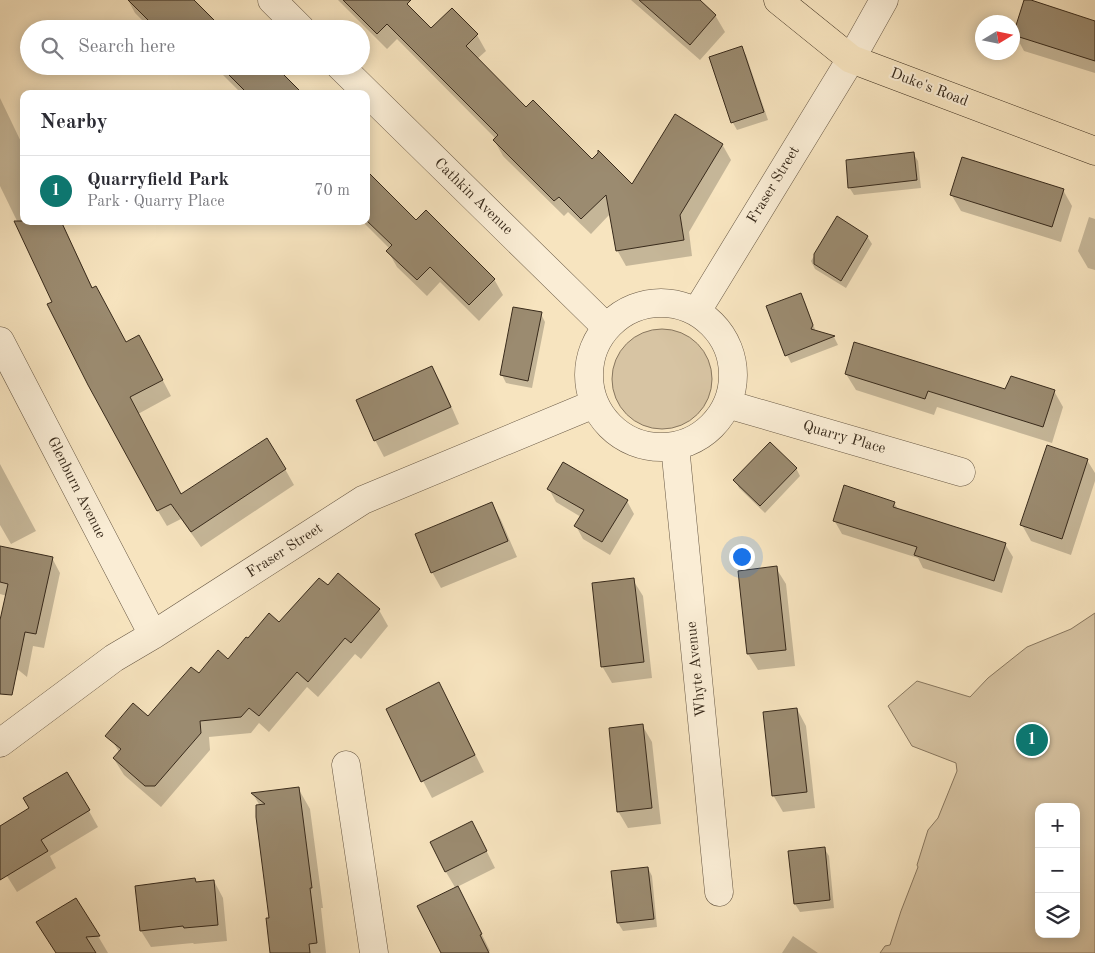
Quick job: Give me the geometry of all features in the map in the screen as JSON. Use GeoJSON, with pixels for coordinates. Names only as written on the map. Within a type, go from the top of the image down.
{"type":"FeatureCollection","features":[{"type":"Feature","properties":{"kind":"main road","name":"Duke's Road"},"geometry":{"type":"LineString","coordinates":[[778,0],[851,59],[1095,151]]}},
{"type":"Feature","properties":{"kind":"street"},"geometry":{"type":"LineString","coordinates":[[272,0],[292,20]]}},
{"type":"Feature","properties":{"kind":"street","name":"Fraser Street"},"geometry":{"type":"LineString","coordinates":[[697,311],[851,59],[884,0]]}},
{"type":"Feature","properties":{"kind":"street","name":"Cathkin Avenue"},"geometry":{"type":"LineString","coordinates":[[349,75],[364,90]]}},
{"type":"Feature","properties":{"kind":"street","name":"Cathkin Avenue"},"geometry":{"type":"LineString","coordinates":[[370,95],[606,327]]}},
{"type":"Feature","properties":{"kind":"street"},"geometry":{"type":"LineString","coordinates":[[648,303],[673,303],[697,311],[714,324],[726,342],[732,362],[732,384],[727,404],[715,423],[698,437],[675,446],[656,447],[637,443],[619,434],[605,421],[594,404],[589,385],[589,364],[594,344],[606,327],[625,311],[648,303]]}},
{"type":"Feature","properties":{"kind":"street","name":"Glenburn Avenue"},"geometry":{"type":"LineString","coordinates":[[0,341],[153,635]]}},
{"type":"Feature","properties":{"kind":"street","name":"Fraser Street"},"geometry":{"type":"LineString","coordinates":[[0,743],[114,658],[363,500],[594,404]]}},
{"type":"Feature","properties":{"kind":"street","name":"Quarry Place"},"geometry":{"type":"LineString","coordinates":[[727,404],[961,472]]}},
{"type":"Feature","properties":{"kind":"street","name":"Whyte Avenue"},"geometry":{"type":"LineString","coordinates":[[675,446],[719,892]]}},
{"type":"Feature","properties":{"kind":"street"},"geometry":{"type":"LineString","coordinates":[[346,765],[374,953]]}},
{"type":"Feature","properties":{"kind":"shaded area"},"geometry":{"type":"Polygon","coordinates":[[[662,329],[672,330],[690,337],[704,351],[711,369],[711,389],[704,407],[690,421],[672,428],[662,429],[652,428],[634,421],[620,407],[613,389],[612,379],[613,369],[620,351],[634,337],[652,330],[662,329]]]}},
{"type":"Feature","properties":{"kind":"shaded area"},"geometry":{"type":"Polygon","coordinates":[[[1095,613],[1095,953],[880,953],[885,946],[890,945],[918,867],[928,830],[938,818],[957,771],[956,763],[912,746],[888,706],[917,681],[970,697],[988,678],[1027,647],[1071,629],[1095,613]]]}},
{"type":"Feature","properties":{"kind":"building"},"geometry":{"type":"Polygon","coordinates":[[[128,0],[194,0],[214,20],[148,20],[128,0]]]}},
{"type":"Feature","properties":{"kind":"building"},"geometry":{"type":"Polygon","coordinates":[[[343,0],[411,0],[407,4],[431,28],[452,8],[478,34],[466,46],[526,107],[533,100],[592,159],[598,153],[598,150],[632,184],[675,114],[723,144],[680,215],[684,240],[616,251],[606,195],[581,219],[559,197],[554,201],[493,140],[498,135],[387,24],[377,34],[370,27],[370,20],[363,20],[343,0]]]}},
{"type":"Feature","properties":{"kind":"building"},"geometry":{"type":"Polygon","coordinates":[[[639,0],[700,0],[716,15],[690,45],[639,0]]]}},
{"type":"Feature","properties":{"kind":"building"},"geometry":{"type":"Polygon","coordinates":[[[1024,0],[1031,0],[1095,21],[1095,61],[1020,37],[1019,15],[1024,0]]]}},
{"type":"Feature","properties":{"kind":"building"},"geometry":{"type":"Polygon","coordinates":[[[742,46],[764,112],[731,123],[709,57],[742,46]]]}},
{"type":"Feature","properties":{"kind":"building"},"geometry":{"type":"Polygon","coordinates":[[[229,75],[284,75],[299,90],[244,90],[229,75]]]}},
{"type":"Feature","properties":{"kind":"building"},"geometry":{"type":"Polygon","coordinates":[[[914,152],[917,180],[848,188],[846,160],[914,152]]]}},
{"type":"Feature","properties":{"kind":"building"},"geometry":{"type":"Polygon","coordinates":[[[962,157],[1064,189],[1052,227],[950,195],[962,157]]]}},
{"type":"Feature","properties":{"kind":"building"},"geometry":{"type":"Polygon","coordinates":[[[370,174],[416,220],[426,210],[495,279],[469,305],[430,267],[417,280],[386,251],[392,245],[370,224],[370,174]]]}},
{"type":"Feature","properties":{"kind":"building"},"geometry":{"type":"Polygon","coordinates":[[[837,216],[868,236],[841,281],[814,264],[814,254],[837,216]]]}},
{"type":"Feature","properties":{"kind":"building"},"geometry":{"type":"Polygon","coordinates":[[[14,221],[20,221],[20,225],[63,225],[92,288],[96,286],[126,342],[139,335],[163,380],[130,397],[181,494],[267,438],[286,469],[191,532],[171,504],[157,511],[88,385],[47,304],[52,302],[14,221]]]}},
{"type":"Feature","properties":{"kind":"building"},"geometry":{"type":"Polygon","coordinates":[[[801,293],[813,325],[811,329],[835,336],[785,356],[766,306],[801,293]]]}},
{"type":"Feature","properties":{"kind":"building"},"geometry":{"type":"Polygon","coordinates":[[[513,307],[542,312],[528,381],[500,375],[513,307]]]}},
{"type":"Feature","properties":{"kind":"building"},"geometry":{"type":"Polygon","coordinates":[[[854,342],[1005,389],[1011,376],[1055,390],[1043,427],[928,391],[925,399],[845,374],[854,342]]]}},
{"type":"Feature","properties":{"kind":"building"},"geometry":{"type":"Polygon","coordinates":[[[432,366],[451,407],[374,441],[356,400],[432,366]]]}},
{"type":"Feature","properties":{"kind":"building"},"geometry":{"type":"Polygon","coordinates":[[[770,442],[797,468],[760,506],[733,480],[770,442]]]}},
{"type":"Feature","properties":{"kind":"building"},"geometry":{"type":"Polygon","coordinates":[[[1047,445],[1088,459],[1062,539],[1020,525],[1047,445]]]}},
{"type":"Feature","properties":{"kind":"building"},"geometry":{"type":"Polygon","coordinates":[[[563,462],[628,500],[602,542],[574,526],[584,510],[547,489],[563,462]]]}},
{"type":"Feature","properties":{"kind":"building"},"geometry":{"type":"Polygon","coordinates":[[[844,485],[895,502],[893,507],[1006,543],[994,581],[914,555],[917,547],[833,521],[844,485]]]}},
{"type":"Feature","properties":{"kind":"building"},"geometry":{"type":"Polygon","coordinates":[[[492,502],[508,541],[431,573],[415,534],[492,502]]]}},
{"type":"Feature","properties":{"kind":"building"},"geometry":{"type":"Polygon","coordinates":[[[0,546],[53,557],[36,634],[25,632],[12,695],[0,694],[0,620],[8,584],[0,582],[0,546]]]}},
{"type":"Feature","properties":{"kind":"building"},"geometry":{"type":"Polygon","coordinates":[[[777,566],[786,650],[747,654],[738,571],[777,566]]]}},
{"type":"Feature","properties":{"kind":"building"},"geometry":{"type":"Polygon","coordinates":[[[338,573],[380,609],[351,643],[345,638],[308,682],[297,672],[259,716],[249,708],[241,717],[200,721],[201,733],[155,786],[145,786],[113,758],[121,749],[105,736],[133,703],[148,716],[191,667],[199,673],[218,650],[228,659],[269,613],[279,622],[319,578],[328,585],[338,573]]]}},
{"type":"Feature","properties":{"kind":"building"},"geometry":{"type":"Polygon","coordinates":[[[634,578],[644,662],[601,667],[592,583],[634,578]]]}},
{"type":"Feature","properties":{"kind":"building"},"geometry":{"type":"Polygon","coordinates":[[[439,682],[475,755],[421,782],[386,709],[439,682]]]}},
{"type":"Feature","properties":{"kind":"building"},"geometry":{"type":"Polygon","coordinates":[[[797,708],[807,792],[772,796],[763,712],[797,708]]]}},
{"type":"Feature","properties":{"kind":"building"},"geometry":{"type":"Polygon","coordinates":[[[643,724],[652,808],[617,812],[609,728],[643,724]]]}},
{"type":"Feature","properties":{"kind":"building"},"geometry":{"type":"Polygon","coordinates":[[[67,772],[90,810],[41,840],[48,851],[0,880],[0,826],[29,808],[23,798],[67,772]]]}},
{"type":"Feature","properties":{"kind":"building"},"geometry":{"type":"Polygon","coordinates":[[[299,787],[317,943],[309,944],[310,953],[270,953],[266,918],[269,918],[256,817],[256,805],[265,804],[251,793],[299,787]]]}},
{"type":"Feature","properties":{"kind":"building"},"geometry":{"type":"Polygon","coordinates":[[[472,821],[487,851],[445,872],[430,842],[472,821]]]}},
{"type":"Feature","properties":{"kind":"building"},"geometry":{"type":"Polygon","coordinates":[[[825,847],[830,900],[794,904],[788,851],[825,847]]]}},
{"type":"Feature","properties":{"kind":"building"},"geometry":{"type":"Polygon","coordinates":[[[648,867],[654,919],[617,923],[611,871],[648,867]]]}},
{"type":"Feature","properties":{"kind":"building"},"geometry":{"type":"Polygon","coordinates":[[[195,878],[196,882],[214,880],[218,925],[184,928],[183,926],[140,931],[135,886],[195,878]]]}},
{"type":"Feature","properties":{"kind":"building"},"geometry":{"type":"Polygon","coordinates":[[[458,886],[482,934],[480,935],[489,953],[441,953],[417,906],[458,886]]]}},
{"type":"Feature","properties":{"kind":"building"},"geometry":{"type":"Polygon","coordinates":[[[76,898],[100,936],[86,937],[96,953],[56,953],[36,922],[76,898]]]}},
{"type":"Feature","properties":{"kind":"place","name":"Quarryfield Park"},"geometry":{"type":"Point","coordinates":[1032,740]}}]}
